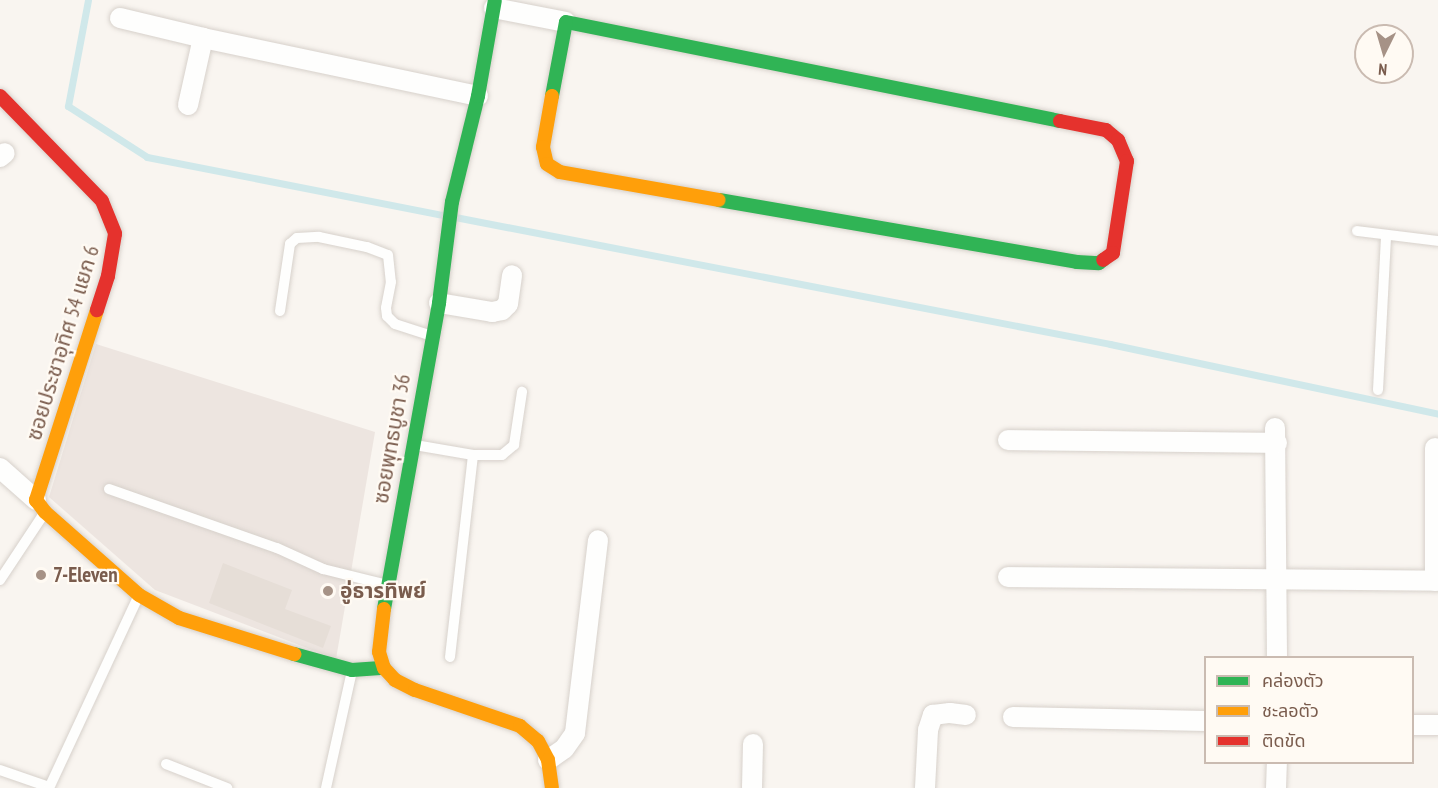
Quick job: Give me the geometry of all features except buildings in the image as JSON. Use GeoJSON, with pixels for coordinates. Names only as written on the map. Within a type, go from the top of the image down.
{"type":"FeatureCollection","features":[{"type":"Feature","properties":{"kind":"street"},"geometry":{"type":"LineString","coordinates":[[495,4],[566,22],[1106,130],[1118,140],[1127,161],[1113,253],[1099,263],[1077,262],[560,172],[547,164],[543,147],[566,22]]}},
{"type":"Feature","properties":{"kind":"street","name":"ซอยพุทธบูชา 36"},"geometry":{"type":"LineString","coordinates":[[384,668],[379,652],[387,585],[439,303],[452,202],[478,96],[495,4]]}},
{"type":"Feature","properties":{"kind":"street"},"geometry":{"type":"LineString","coordinates":[[120,18],[203,38],[478,96]]}},
{"type":"Feature","properties":{"kind":"street"},"geometry":{"type":"LineString","coordinates":[[188,105],[203,38]]}},
{"type":"Feature","properties":{"kind":"street","name":"ซอยประชาอุทิศ 54 แยก 6"},"geometry":{"type":"LineString","coordinates":[[0,96],[102,201],[115,234],[108,276],[41,506]]}},
{"type":"Feature","properties":{"kind":"street"},"geometry":{"type":"LineString","coordinates":[[439,303],[492,312],[501,310],[508,304],[512,275]]}},
{"type":"Feature","properties":{"kind":"street"},"geometry":{"type":"LineString","coordinates":[[1008,440],[1276,436],[1277,656]]}},
{"type":"Feature","properties":{"kind":"street"},"geometry":{"type":"LineString","coordinates":[[1008,577],[1436,581],[1435,448]]}},
{"type":"Feature","properties":{"kind":"street"},"geometry":{"type":"LineString","coordinates":[[0,468],[139,595],[179,618],[352,670],[384,668],[395,680],[415,690],[520,726],[538,741],[548,760],[552,788]]}},
{"type":"Feature","properties":{"kind":"street"},"geometry":{"type":"LineString","coordinates":[[548,760],[564,749],[575,733],[598,540]]}},
{"type":"Feature","properties":{"kind":"street"},"geometry":{"type":"LineString","coordinates":[[925,788],[928,730],[933,715],[950,713],[966,715]]}},
{"type":"Feature","properties":{"kind":"street"},"geometry":{"type":"LineString","coordinates":[[1013,717],[1204,721]]}},
{"type":"Feature","properties":{"kind":"street"},"geometry":{"type":"LineString","coordinates":[[1414,725],[1438,725]]}},
{"type":"Feature","properties":{"kind":"street"},"geometry":{"type":"LineString","coordinates":[[752,788],[753,744]]}},
{"type":"Feature","properties":{"kind":"street"},"geometry":{"type":"LineString","coordinates":[[1276,788],[1277,764]]}},
{"type":"Feature","properties":{"kind":"lane"},"geometry":{"type":"LineString","coordinates":[[1357,231],[1438,241]]}},
{"type":"Feature","properties":{"kind":"lane"},"geometry":{"type":"LineString","coordinates":[[1378,390],[1386,235]]}},
{"type":"Feature","properties":{"kind":"lane"},"geometry":{"type":"LineString","coordinates":[[280,311],[290,244],[297,238],[319,237],[375,249],[388,255],[391,282],[387,316],[395,324],[432,336]]}},
{"type":"Feature","properties":{"kind":"lane"},"geometry":{"type":"LineString","coordinates":[[412,445],[473,455],[502,455],[514,446],[522,392]]}},
{"type":"Feature","properties":{"kind":"lane"},"geometry":{"type":"LineString","coordinates":[[450,657],[473,455]]}},
{"type":"Feature","properties":{"kind":"lane"},"geometry":{"type":"LineString","coordinates":[[109,489],[277,548],[323,569],[387,585]]}},
{"type":"Feature","properties":{"kind":"lane"},"geometry":{"type":"LineString","coordinates":[[0,580],[41,506]]}},
{"type":"Feature","properties":{"kind":"lane"},"geometry":{"type":"LineString","coordinates":[[0,770],[49,788],[139,595]]}},
{"type":"Feature","properties":{"kind":"lane"},"geometry":{"type":"LineString","coordinates":[[326,788],[352,670]]}},
{"type":"Feature","properties":{"kind":"lane"},"geometry":{"type":"LineString","coordinates":[[166,764],[226,788]]}},
{"type":"Feature","properties":{"kind":"shaded area"},"geometry":{"type":"Polygon","coordinates":[[[96,344],[375,432],[336,659],[155,590],[49,497],[96,344]]]}},
{"type":"Feature","properties":{"kind":"waterway"},"geometry":{"type":"LineString","coordinates":[[88,0],[68,106],[147,157],[444,215]]}},
{"type":"Feature","properties":{"kind":"waterway"},"geometry":{"type":"LineString","coordinates":[[455,217],[1110,344],[1438,414]]}},
{"type":"Feature","properties":{"kind":"traffic: fast"},"geometry":{"type":"LineString","coordinates":[[384,609],[439,303],[452,202],[478,96],[495,0]]}},
{"type":"Feature","properties":{"kind":"traffic: fast"},"geometry":{"type":"LineString","coordinates":[[566,22],[1060,121]]}},
{"type":"Feature","properties":{"kind":"traffic: fast"},"geometry":{"type":"LineString","coordinates":[[552,96],[566,22]]}},
{"type":"Feature","properties":{"kind":"traffic: fast"},"geometry":{"type":"LineString","coordinates":[[719,200],[1077,262],[1099,263],[1103,260]]}},
{"type":"Feature","properties":{"kind":"traffic: fast"},"geometry":{"type":"LineString","coordinates":[[294,654],[352,670],[384,668]]}},
{"type":"Feature","properties":{"kind":"traffic: slow"},"geometry":{"type":"LineString","coordinates":[[552,96],[543,147],[547,164],[560,172],[719,200]]}},
{"type":"Feature","properties":{"kind":"traffic: slow"},"geometry":{"type":"LineString","coordinates":[[97,310],[36,500],[45,512],[139,595],[179,618],[294,654]]}},
{"type":"Feature","properties":{"kind":"traffic: slow"},"geometry":{"type":"LineString","coordinates":[[384,609],[379,652],[384,668],[395,680],[415,690],[520,726],[538,741],[548,760],[552,788]]}},
{"type":"Feature","properties":{"kind":"traffic: jam"},"geometry":{"type":"LineString","coordinates":[[0,96],[102,201],[115,234],[108,276],[97,310]]}},
{"type":"Feature","properties":{"kind":"traffic: jam"},"geometry":{"type":"LineString","coordinates":[[1060,121],[1106,130],[1118,140],[1127,161],[1113,253],[1103,260]]}},
{"type":"Feature","properties":{"kind":"place","name":"7-Eleven"},"geometry":{"type":"Point","coordinates":[41,575]}},
{"type":"Feature","properties":{"kind":"place","name":"อู่ธารทิพย์"},"geometry":{"type":"Point","coordinates":[328,591]}}]}
